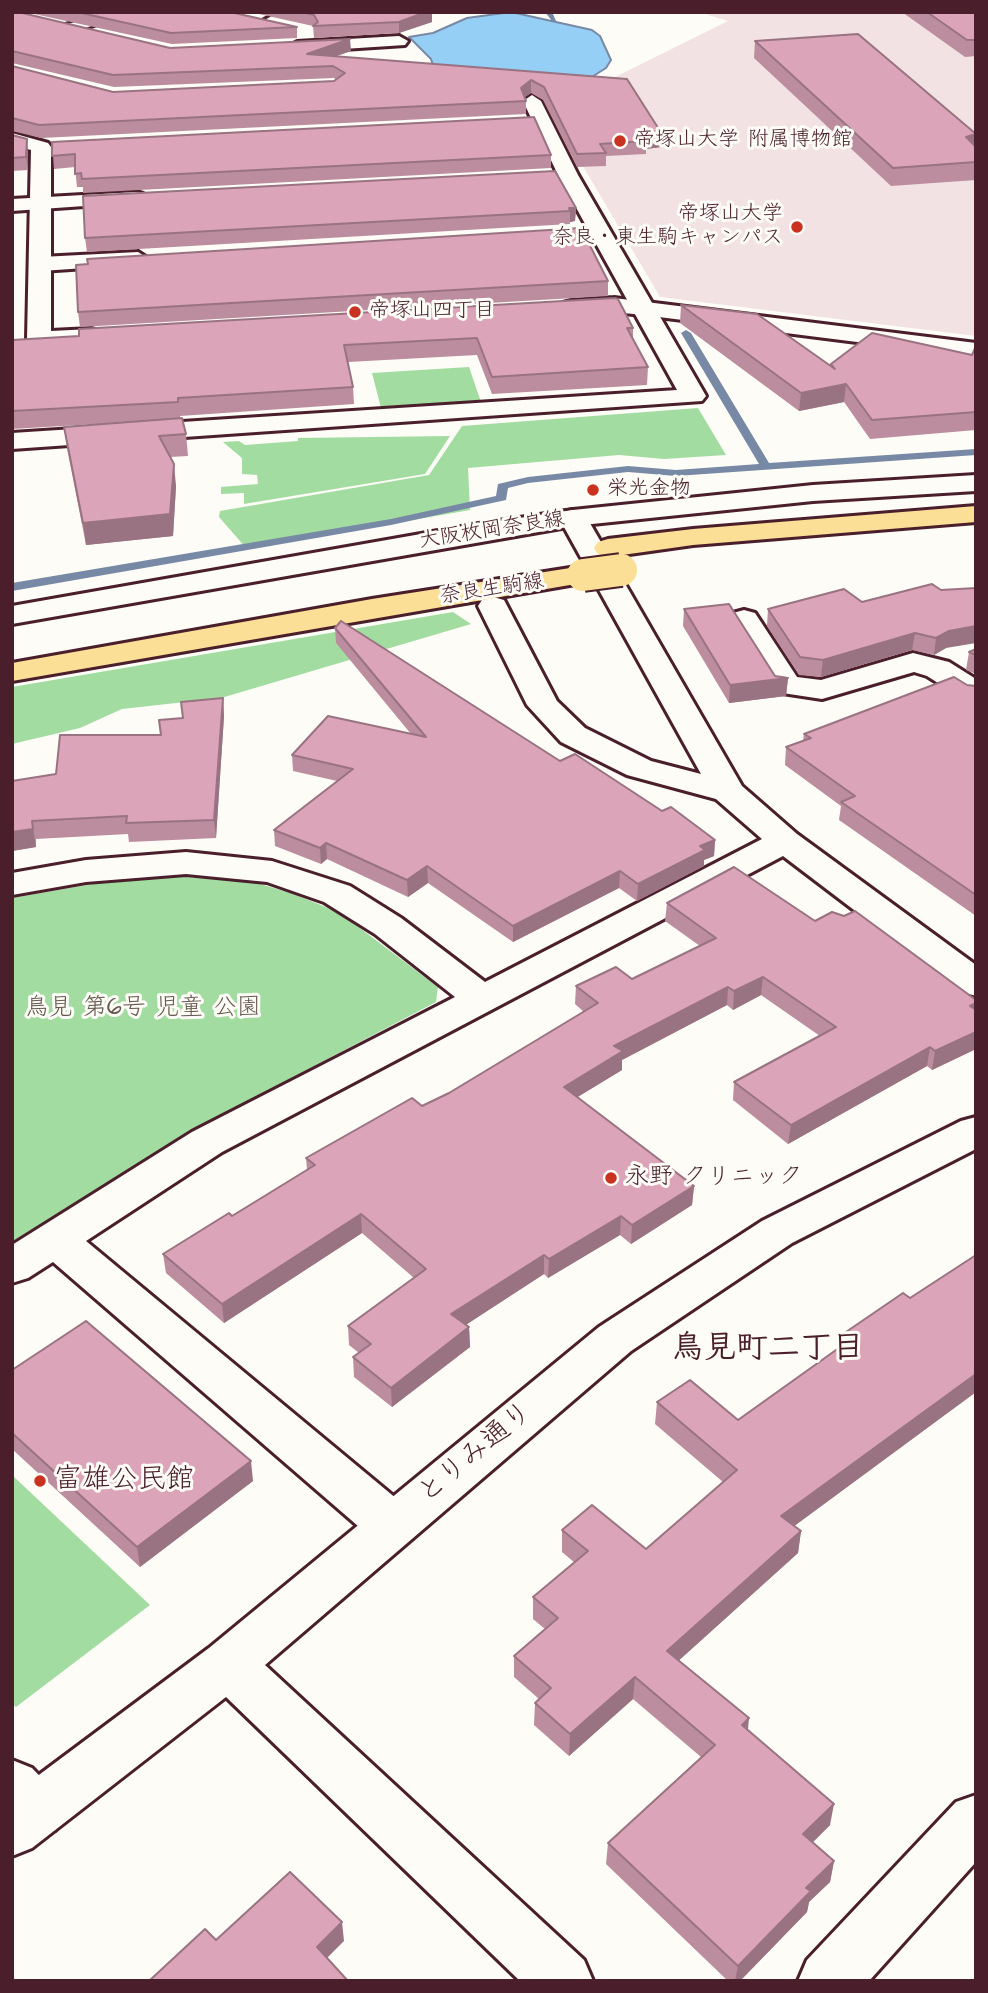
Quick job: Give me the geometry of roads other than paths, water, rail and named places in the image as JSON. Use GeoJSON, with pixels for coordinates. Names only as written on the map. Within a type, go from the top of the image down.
{"type":"FeatureCollection","features":[{"type":"Feature","properties":{"kind":"main road","name":"奈良生駒線"},"geometry":{"type":"LineString","coordinates":[[12,647],[615,559],[706,536],[976,514]]}},
{"type":"Feature","properties":{"kind":"main road","name":"奈良生駒線"},"geometry":{"type":"LineString","coordinates":[[615,559],[976,537]]}},
{"type":"Feature","properties":{"kind":"main road","name":"奈良生駒線"},"geometry":{"type":"LineString","coordinates":[[12,672],[358,611],[577,565]]}},
{"type":"Feature","properties":{"kind":"street"},"geometry":{"type":"LineString","coordinates":[[12,47],[126,12]]}},
{"type":"Feature","properties":{"kind":"street"},"geometry":{"type":"LineString","coordinates":[[246,19],[265,12]]}},
{"type":"Feature","properties":{"kind":"street"},"geometry":{"type":"LineString","coordinates":[[225,15],[316,35],[327,66]]}},
{"type":"Feature","properties":{"kind":"street"},"geometry":{"type":"LineString","coordinates":[[36,20],[109,38]]}},
{"type":"Feature","properties":{"kind":"street"},"geometry":{"type":"LineString","coordinates":[[280,48],[399,41]]}},
{"type":"Feature","properties":{"kind":"street"},"geometry":{"type":"LineString","coordinates":[[12,442],[693,396],[533,115]]}},
{"type":"Feature","properties":{"kind":"street"},"geometry":{"type":"LineString","coordinates":[[12,139],[48,147],[39,203],[39,339]]}},
{"type":"Feature","properties":{"kind":"street"},"geometry":{"type":"LineString","coordinates":[[540,176],[568,175]]}},
{"type":"Feature","properties":{"kind":"street"},"geometry":{"type":"LineString","coordinates":[[12,205],[150,197]]}},
{"type":"Feature","properties":{"kind":"street"},"geometry":{"type":"LineString","coordinates":[[574,234],[602,232]]}},
{"type":"Feature","properties":{"kind":"street"},"geometry":{"type":"LineString","coordinates":[[41,264],[164,257]]}},
{"type":"Feature","properties":{"kind":"street"},"geometry":{"type":"LineString","coordinates":[[545,310],[614,305],[976,350]]}},
{"type":"Feature","properties":{"kind":"street"},"geometry":{"type":"LineString","coordinates":[[12,341],[118,335]]}},
{"type":"Feature","properties":{"kind":"street","name":"大阪枚岡奈良線"},"geometry":{"type":"LineString","coordinates":[[12,615],[458,535],[573,518],[814,493],[976,483]]}},
{"type":"Feature","properties":{"kind":"street"},"geometry":{"type":"LineString","coordinates":[[573,518],[728,792],[785,841],[976,984]]}},
{"type":"Feature","properties":{"kind":"street"},"geometry":{"type":"LineString","coordinates":[[493,606],[542,705],[573,736],[639,768],[728,792]]}},
{"type":"Feature","properties":{"kind":"street"},"geometry":{"type":"LineString","coordinates":[[744,619],[787,685],[822,690],[913,662],[938,669],[976,693]]}},
{"type":"Feature","properties":{"kind":"street"},"geometry":{"type":"LineString","coordinates":[[938,669],[967,656]]}},
{"type":"Feature","properties":{"kind":"street"},"geometry":{"type":"LineString","coordinates":[[12,1267],[207,1142],[480,997],[785,841]]}},
{"type":"Feature","properties":{"kind":"street"},"geometry":{"type":"LineString","coordinates":[[12,884],[86,872],[186,863],[272,872],[337,894],[388,926],[480,997]]}},
{"type":"Feature","properties":{"kind":"street","name":"とりみ通り"},"geometry":{"type":"LineString","coordinates":[[20,1809],[228,1664],[390,1524],[615,1339],[777,1233],[976,1131]]}},
{"type":"Feature","properties":{"kind":"street"},"geometry":{"type":"LineString","coordinates":[[56,1240],[390,1524]]}},
{"type":"Feature","properties":{"kind":"street"},"geometry":{"type":"LineString","coordinates":[[228,1664],[563,1981]]}},
{"type":"Feature","properties":{"kind":"street"},"geometry":{"type":"LineString","coordinates":[[828,1981],[976,1821]]}},
{"type":"Feature","properties":{"kind":"water"},"geometry":{"type":"Polygon","coordinates":[[[511,12],[592,30],[600,36],[611,60],[606,68],[587,80],[436,75],[431,59],[409,37],[433,33],[467,18],[511,12]]]}},
{"type":"Feature","properties":{"kind":"waterway"},"geometry":{"type":"LineString","coordinates":[[548,12],[554,20]]}},
{"type":"Feature","properties":{"kind":"waterway"},"geometry":{"type":"LineString","coordinates":[[686,333],[766,467]]}},
{"type":"Feature","properties":{"kind":"waterway"},"geometry":{"type":"LineString","coordinates":[[766,467],[976,452]]}},
{"type":"Feature","properties":{"kind":"waterway"},"geometry":{"type":"LineString","coordinates":[[12,587],[391,522],[502,498],[502,486],[528,480],[628,469],[676,473],[766,467]]}},
{"type":"Feature","properties":{"kind":"place","name":"帝塚山大学 附属博物館"},"geometry":{"type":"Point","coordinates":[620,141]}},
{"type":"Feature","properties":{"kind":"place","name":"帝塚山大学 奈良・東生駒キャンパス"},"geometry":{"type":"Point","coordinates":[797,227]}},
{"type":"Feature","properties":{"kind":"place","name":"帝塚山四丁目"},"geometry":{"type":"Point","coordinates":[355,312]}},
{"type":"Feature","properties":{"kind":"place","name":"栄光金物"},"geometry":{"type":"Point","coordinates":[593,490]}},
{"type":"Feature","properties":{"kind":"place","name":"永野 クリニック"},"geometry":{"type":"Point","coordinates":[611,1178]}},
{"type":"Feature","properties":{"kind":"place","name":"富雄公民館"},"geometry":{"type":"Point","coordinates":[40,1481]}},
{"type":"Feature","properties":{"kind":"district","name":"鳥見町二丁目"},"geometry":{"type":"Point","coordinates":[768,1350]}},
{"type":"Feature","properties":{"kind":"park label","name":"鳥見 第6号 児童 公園"},"geometry":{"type":"Point","coordinates":[143,1009]}}]}
